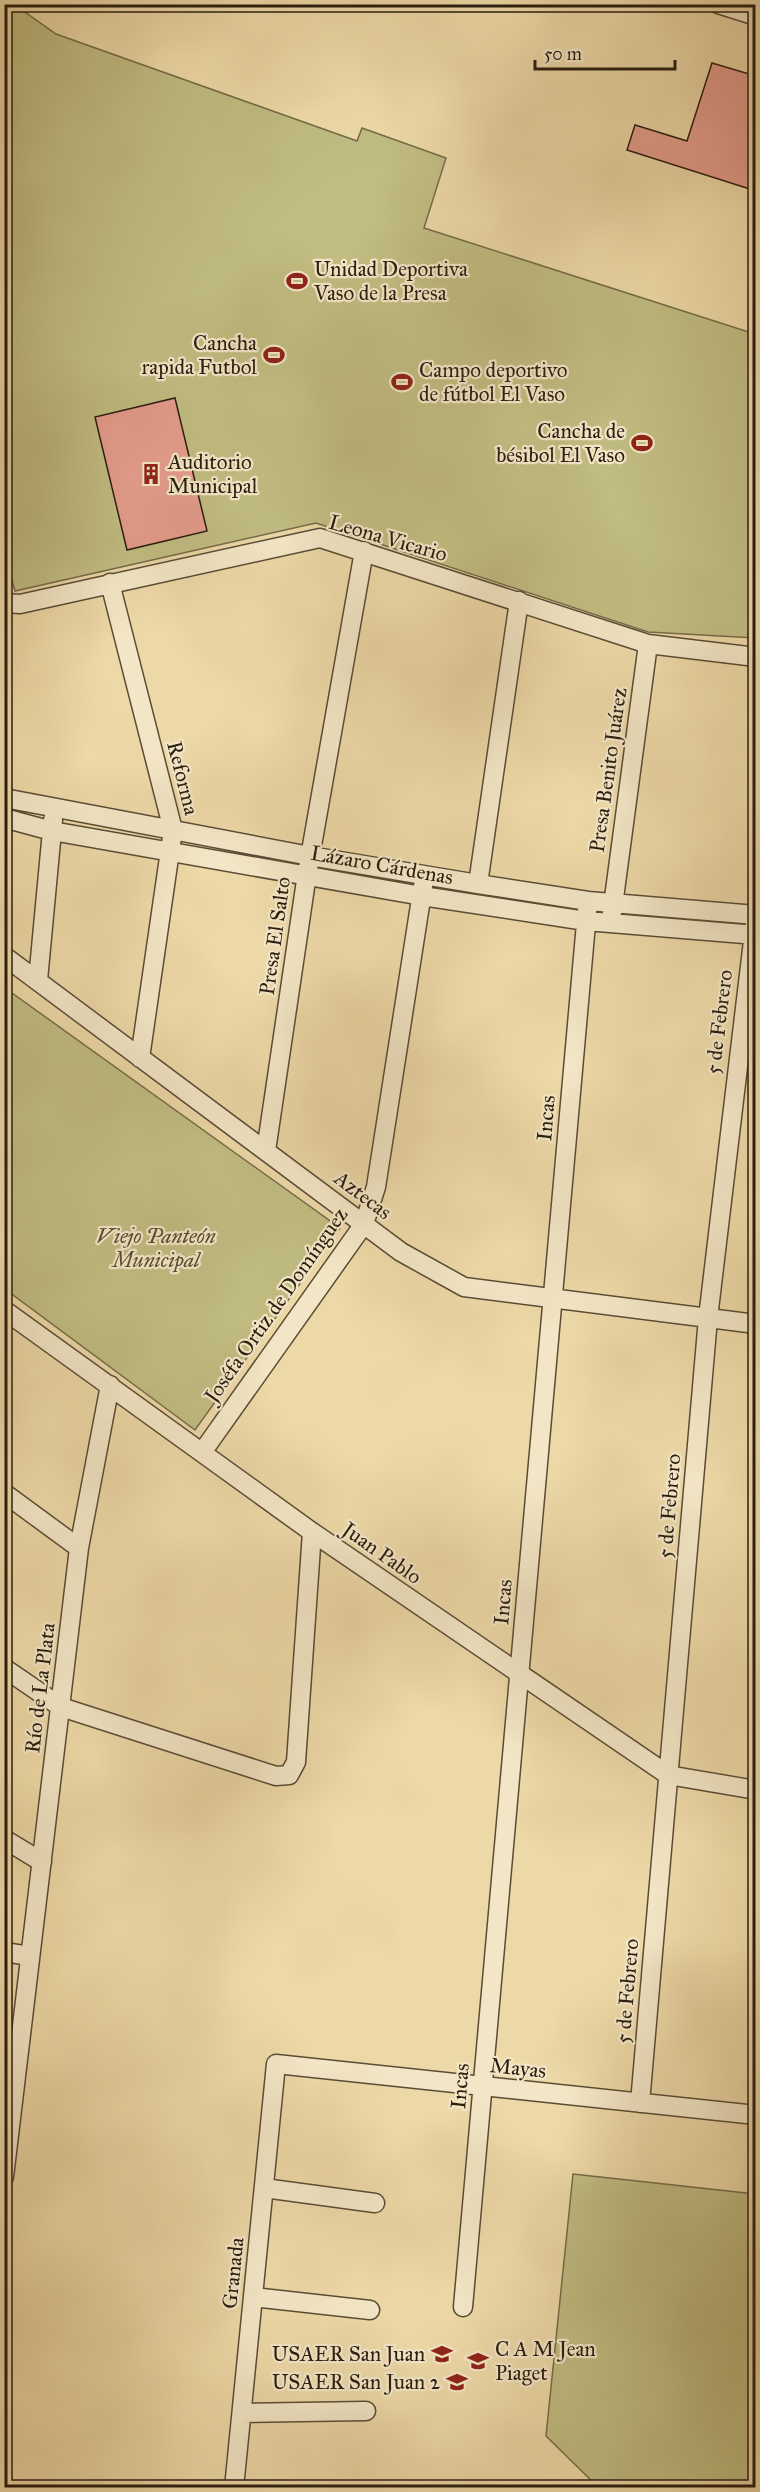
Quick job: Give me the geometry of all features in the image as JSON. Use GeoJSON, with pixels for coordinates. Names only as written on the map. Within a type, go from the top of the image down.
{"type":"FeatureCollection","features":[{"type":"Feature","properties":{"kind":"street"},"geometry":{"type":"LineString","coordinates":[[718,4],[756,16]]}},
{"type":"Feature","properties":{"kind":"street","name":"Leona Vicario"},"geometry":{"type":"LineString","coordinates":[[4,603],[20,604],[321,538],[648,644],[756,657]]}},
{"type":"Feature","properties":{"kind":"street","name":"Presa El Salto"},"geometry":{"type":"LineString","coordinates":[[266,1151],[309,865],[364,551]]}},
{"type":"Feature","properties":{"kind":"street","name":"Reforma"},"geometry":{"type":"LineString","coordinates":[[110,583],[173,830],[168,851],[140,1058]]}},
{"type":"Feature","properties":{"kind":"street"},"geometry":{"type":"LineString","coordinates":[[478,884],[519,601]]}},
{"type":"Feature","properties":{"kind":"street","name":"Presa Benito Juárez"},"geometry":{"type":"LineString","coordinates":[[611,923],[648,644]]}},
{"type":"Feature","properties":{"kind":"street","name":"Lázaro Cárdenas"},"geometry":{"type":"LineString","coordinates":[[4,798],[173,830],[422,896],[586,921],[754,935]]}},
{"type":"Feature","properties":{"kind":"street"},"geometry":{"type":"LineString","coordinates":[[38,980],[55,808]]}},
{"type":"Feature","properties":{"kind":"street","name":"Lázaro Cárdenas"},"geometry":{"type":"LineString","coordinates":[[4,818],[52,831],[168,851],[425,875],[588,901],[756,915]]}},
{"type":"Feature","properties":{"kind":"street","name":"Joséfa Ortiz de Domínguez"},"geometry":{"type":"LineString","coordinates":[[203,1451],[364,1224],[376,1187],[425,875]]}},
{"type":"Feature","properties":{"kind":"street","name":"Incas"},"geometry":{"type":"LineString","coordinates":[[463,2307],[588,901]]}},
{"type":"Feature","properties":{"kind":"street","name":"5 de Febrero"},"geometry":{"type":"LineString","coordinates":[[640,2103],[708,1318],[756,915]]}},
{"type":"Feature","properties":{"kind":"street","name":"Aztecas"},"geometry":{"type":"LineString","coordinates":[[4,956],[401,1252],[464,1287],[756,1324]]}},
{"type":"Feature","properties":{"kind":"street","name":"Juan Pablo"},"geometry":{"type":"LineString","coordinates":[[4,1310],[203,1451],[312,1532],[668,1775],[756,1790]]}},
{"type":"Feature","properties":{"kind":"street","name":"Río de La Plata"},"geometry":{"type":"LineString","coordinates":[[4,2177],[79,1548],[110,1385]]}},
{"type":"Feature","properties":{"kind":"street"},"geometry":{"type":"LineString","coordinates":[[4,1493],[79,1548]]}},
{"type":"Feature","properties":{"kind":"street"},"geometry":{"type":"LineString","coordinates":[[4,1668],[61,1707],[276,1776],[289,1775],[296,1762],[312,1532]]}},
{"type":"Feature","properties":{"kind":"street"},"geometry":{"type":"LineString","coordinates":[[4,1839],[42,1862]]}},
{"type":"Feature","properties":{"kind":"street"},"geometry":{"type":"LineString","coordinates":[[4,1952],[30,1956]]}},
{"type":"Feature","properties":{"kind":"street","name":"Mayas"},"geometry":{"type":"LineString","coordinates":[[276,2064],[756,2115]]}},
{"type":"Feature","properties":{"kind":"street","name":"Granada"},"geometry":{"type":"LineString","coordinates":[[234,2487],[276,2064]]}},
{"type":"Feature","properties":{"kind":"street"},"geometry":{"type":"LineString","coordinates":[[264,2188],[375,2203]]}},
{"type":"Feature","properties":{"kind":"street"},"geometry":{"type":"LineString","coordinates":[[253,2297],[370,2310]]}},
{"type":"Feature","properties":{"kind":"street"},"geometry":{"type":"LineString","coordinates":[[242,2413],[366,2411]]}},
{"type":"Feature","properties":{"kind":"green space","name":"Unidad Deportiva Vaso de la Presa"},"geometry":{"type":"Polygon","coordinates":[[[4,5],[15,5],[56,34],[357,141],[362,128],[446,158],[424,228],[755,334],[755,638],[648,632],[316,523],[15,591],[4,551],[4,5]]]}},
{"type":"Feature","properties":{"kind":"green space","name":"Viejo Panteón Municipal"},"geometry":{"type":"Polygon","coordinates":[[[5,988],[340,1228],[195,1430],[5,1289],[5,988]]]}},
{"type":"Feature","properties":{"kind":"green space"},"geometry":{"type":"Polygon","coordinates":[[[573,2174],[755,2194],[755,2486],[598,2487],[546,2436],[573,2174]]]}},
{"type":"Feature","properties":{"kind":"building"},"geometry":{"type":"Polygon","coordinates":[[[712,63],[756,76],[756,191],[627,150],[635,125],[687,141],[712,63]]]}},
{"type":"Feature","properties":{"kind":"building","name":"Auditorio Municipal"},"geometry":{"type":"Polygon","coordinates":[[[175,398],[207,531],[127,550],[95,417],[175,398]]]}},
{"type":"Feature","properties":{"kind":"place","name":"Unidad Deportiva Vaso de la Presa"},"geometry":{"type":"Point","coordinates":[297,281]}},
{"type":"Feature","properties":{"kind":"place","name":"Cancha rapida Futbol"},"geometry":{"type":"Point","coordinates":[274,355]}},
{"type":"Feature","properties":{"kind":"place","name":"Campo deportivo de fútbol El Vaso"},"geometry":{"type":"Point","coordinates":[402,382]}},
{"type":"Feature","properties":{"kind":"place","name":"Cancha de bésibol El Vaso"},"geometry":{"type":"Point","coordinates":[642,443]}},
{"type":"Feature","properties":{"kind":"place","name":"Auditorio Municipal"},"geometry":{"type":"Point","coordinates":[151,474]}},
{"type":"Feature","properties":{"kind":"place","name":"USAER San Juan"},"geometry":{"type":"Point","coordinates":[442,2354]}},
{"type":"Feature","properties":{"kind":"place","name":"C A M Jean Piaget"},"geometry":{"type":"Point","coordinates":[478,2361]}},
{"type":"Feature","properties":{"kind":"place","name":"USAER San Juan 2"},"geometry":{"type":"Point","coordinates":[457,2382]}}]}
